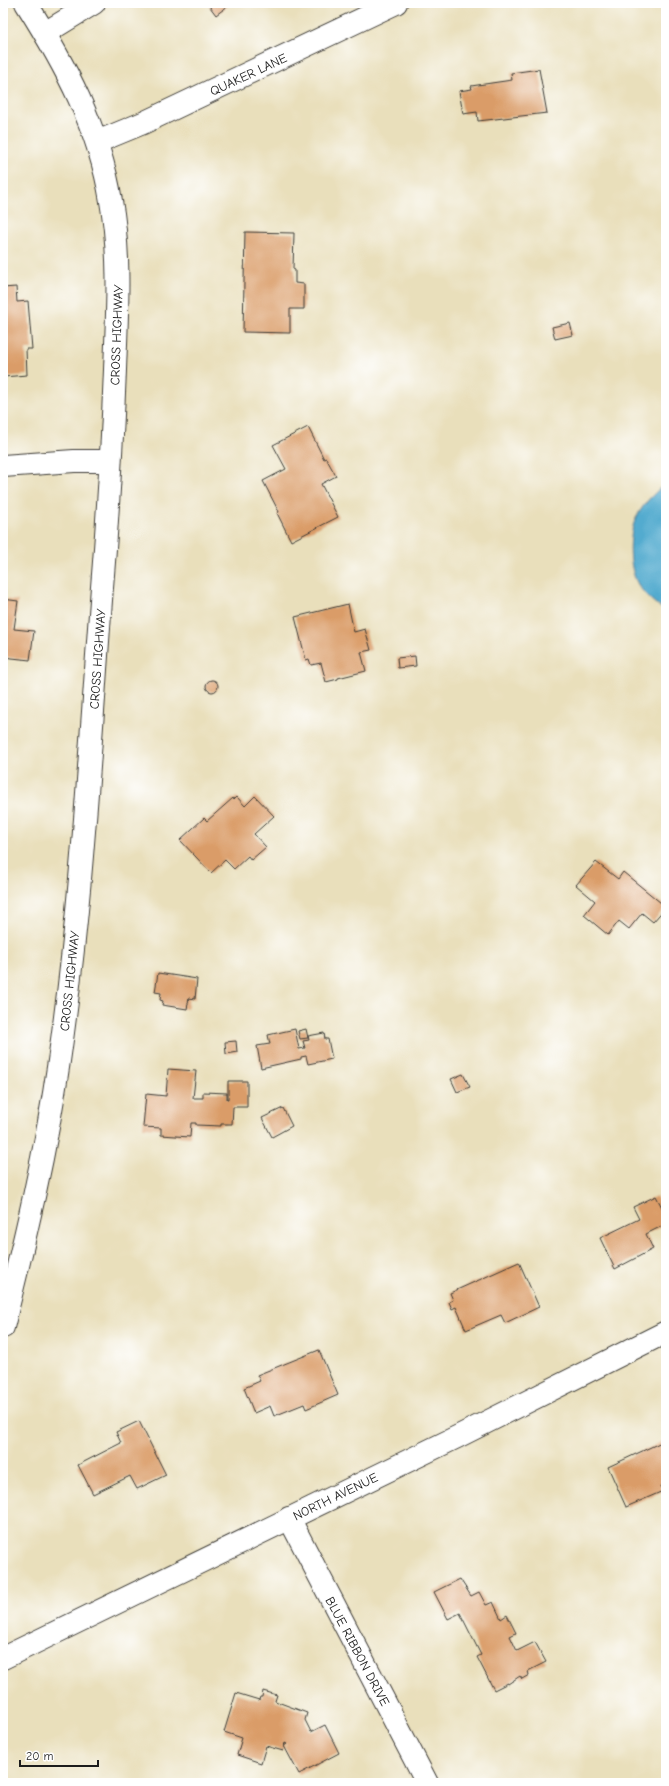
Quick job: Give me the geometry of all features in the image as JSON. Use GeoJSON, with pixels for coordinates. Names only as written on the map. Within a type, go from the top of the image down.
{"type":"FeatureCollection","features":[{"type":"Feature","properties":{"kind":"street","name":"CROSS HIGHWAY"},"geometry":{"type":"LineString","coordinates":[[3,1326],[40,1171],[53,1104],[65,1020],[76,915],[89,756],[110,460],[118,275],[111,200],[97,142],[78,96],[45,33],[26,3]]}},
{"type":"Feature","properties":{"kind":"street"},"geometry":{"type":"LineString","coordinates":[[45,33],[94,3]]}},
{"type":"Feature","properties":{"kind":"street","name":"QUAKER LANE"},"geometry":{"type":"LineString","coordinates":[[97,142],[144,123],[396,3]]}},
{"type":"Feature","properties":{"kind":"street"},"geometry":{"type":"LineString","coordinates":[[3,466],[110,460]]}},
{"type":"Feature","properties":{"kind":"street","name":"NORTH AVENUE"},"geometry":{"type":"LineString","coordinates":[[3,1658],[459,1436],[666,1332]]}},
{"type":"Feature","properties":{"kind":"street","name":"BLUE RIBBON DRIVE"},"geometry":{"type":"LineString","coordinates":[[288,1518],[427,1783]]}},
{"type":"Feature","properties":{"kind":"water"},"geometry":{"type":"Polygon","coordinates":[[[666,483],[666,611],[651,600],[639,586],[631,564],[630,547],[632,530],[637,517],[647,501],[666,483]]]}},
{"type":"Feature","properties":{"kind":"building"},"geometry":{"type":"Polygon","coordinates":[[[207,3],[232,3],[216,15],[207,3]]]}},
{"type":"Feature","properties":{"kind":"building"},"geometry":{"type":"Polygon","coordinates":[[[539,69],[547,113],[478,121],[477,112],[463,114],[459,91],[472,89],[471,86],[512,80],[511,73],[539,69]]]}},
{"type":"Feature","properties":{"kind":"building"},"geometry":{"type":"Polygon","coordinates":[[[245,232],[294,233],[293,269],[295,270],[295,283],[304,284],[304,309],[290,309],[290,333],[243,332],[245,232]]]}},
{"type":"Feature","properties":{"kind":"building"},"geometry":{"type":"Polygon","coordinates":[[[16,287],[17,302],[28,301],[32,349],[26,349],[27,375],[3,377],[3,288],[16,287]]]}},
{"type":"Feature","properties":{"kind":"building"},"geometry":{"type":"Polygon","coordinates":[[[570,323],[573,335],[555,339],[552,327],[570,323]]]}},
{"type":"Feature","properties":{"kind":"building"},"geometry":{"type":"Polygon","coordinates":[[[308,427],[324,459],[326,458],[336,476],[321,484],[338,517],[291,541],[277,513],[279,512],[263,481],[286,469],[273,445],[308,427]]]}},
{"type":"Feature","properties":{"kind":"building"},"geometry":{"type":"Polygon","coordinates":[[[3,599],[18,601],[14,629],[34,631],[30,660],[3,657],[3,599]]]}},
{"type":"Feature","properties":{"kind":"building"},"geometry":{"type":"Polygon","coordinates":[[[348,604],[354,632],[365,629],[371,650],[361,652],[366,671],[326,682],[321,663],[311,665],[309,659],[306,660],[295,617],[348,604]]]}},
{"type":"Feature","properties":{"kind":"building"},"geometry":{"type":"Polygon","coordinates":[[[415,656],[416,666],[398,668],[397,658],[415,656]]]}},
{"type":"Feature","properties":{"kind":"building"},"geometry":{"type":"Polygon","coordinates":[[[214,680],[217,681],[217,691],[210,692],[207,691],[206,684],[207,681],[214,680]]]}},
{"type":"Feature","properties":{"kind":"building"},"geometry":{"type":"Polygon","coordinates":[[[255,796],[274,816],[254,834],[266,847],[251,860],[248,856],[234,869],[225,860],[211,873],[180,840],[204,818],[207,821],[233,798],[234,800],[237,797],[245,806],[255,796]]]}},
{"type":"Feature","properties":{"kind":"building"},"geometry":{"type":"Polygon","coordinates":[[[596,862],[618,879],[623,872],[666,907],[653,922],[642,913],[629,929],[619,921],[608,935],[584,915],[595,901],[576,885],[596,862]]]}},
{"type":"Feature","properties":{"kind":"building"},"geometry":{"type":"Polygon","coordinates":[[[158,973],[197,979],[195,999],[189,998],[187,1009],[162,1005],[163,1001],[160,1000],[161,993],[155,992],[158,973]]]}},
{"type":"Feature","properties":{"kind":"building"},"geometry":{"type":"Polygon","coordinates":[[[295,1029],[299,1049],[305,1048],[303,1041],[309,1040],[308,1036],[324,1033],[325,1039],[328,1039],[332,1059],[308,1064],[306,1056],[301,1057],[301,1059],[261,1068],[257,1046],[270,1044],[268,1035],[295,1029]]]}},
{"type":"Feature","properties":{"kind":"building"},"geometry":{"type":"Polygon","coordinates":[[[306,1029],[308,1038],[300,1039],[298,1031],[306,1029]]]}},
{"type":"Feature","properties":{"kind":"building"},"geometry":{"type":"Polygon","coordinates":[[[236,1041],[237,1052],[226,1054],[225,1042],[236,1041]]]}},
{"type":"Feature","properties":{"kind":"building"},"geometry":{"type":"Polygon","coordinates":[[[168,1069],[196,1071],[193,1098],[203,1098],[203,1092],[227,1093],[228,1099],[228,1081],[247,1081],[247,1107],[233,1107],[232,1124],[221,1124],[221,1126],[196,1125],[196,1123],[191,1123],[190,1137],[161,1135],[161,1128],[143,1127],[146,1094],[166,1096],[168,1069]]]}},
{"type":"Feature","properties":{"kind":"building"},"geometry":{"type":"Polygon","coordinates":[[[463,1074],[470,1087],[457,1092],[451,1079],[463,1074]]]}},
{"type":"Feature","properties":{"kind":"building"},"geometry":{"type":"Polygon","coordinates":[[[283,1108],[292,1126],[272,1137],[262,1118],[283,1108]]]}},
{"type":"Feature","properties":{"kind":"building"},"geometry":{"type":"Polygon","coordinates":[[[656,1196],[666,1215],[666,1224],[646,1234],[653,1249],[615,1269],[600,1238],[639,1219],[633,1207],[656,1196]]]}},
{"type":"Feature","properties":{"kind":"building"},"geometry":{"type":"Polygon","coordinates":[[[519,1262],[539,1307],[505,1323],[501,1315],[466,1330],[456,1307],[452,1309],[449,1302],[453,1300],[450,1293],[519,1262]]]}},
{"type":"Feature","properties":{"kind":"building"},"geometry":{"type":"Polygon","coordinates":[[[319,1350],[338,1395],[306,1409],[304,1404],[274,1416],[270,1406],[254,1413],[244,1388],[260,1381],[257,1375],[319,1350]]]}},
{"type":"Feature","properties":{"kind":"building"},"geometry":{"type":"Polygon","coordinates":[[[139,1421],[166,1475],[137,1489],[130,1476],[93,1494],[78,1465],[121,1443],[116,1432],[139,1421]]]}},
{"type":"Feature","properties":{"kind":"building"},"geometry":{"type":"Polygon","coordinates":[[[666,1440],[666,1484],[661,1486],[663,1491],[626,1507],[608,1467],[666,1440]]]}},
{"type":"Feature","properties":{"kind":"building"},"geometry":{"type":"Polygon","coordinates":[[[460,1579],[471,1596],[479,1592],[486,1605],[493,1602],[501,1619],[507,1615],[516,1633],[510,1636],[517,1651],[535,1642],[546,1662],[528,1671],[529,1675],[522,1679],[520,1676],[508,1684],[494,1690],[477,1657],[481,1655],[460,1613],[448,1619],[434,1592],[460,1579]]]}},
{"type":"Feature","properties":{"kind":"building"},"geometry":{"type":"Polygon","coordinates":[[[263,1691],[277,1695],[275,1701],[307,1713],[305,1720],[311,1732],[325,1725],[339,1753],[299,1774],[284,1746],[283,1751],[266,1746],[261,1763],[237,1755],[242,1738],[224,1732],[236,1693],[259,1700],[260,1697],[262,1697],[263,1691]]]}}]}
